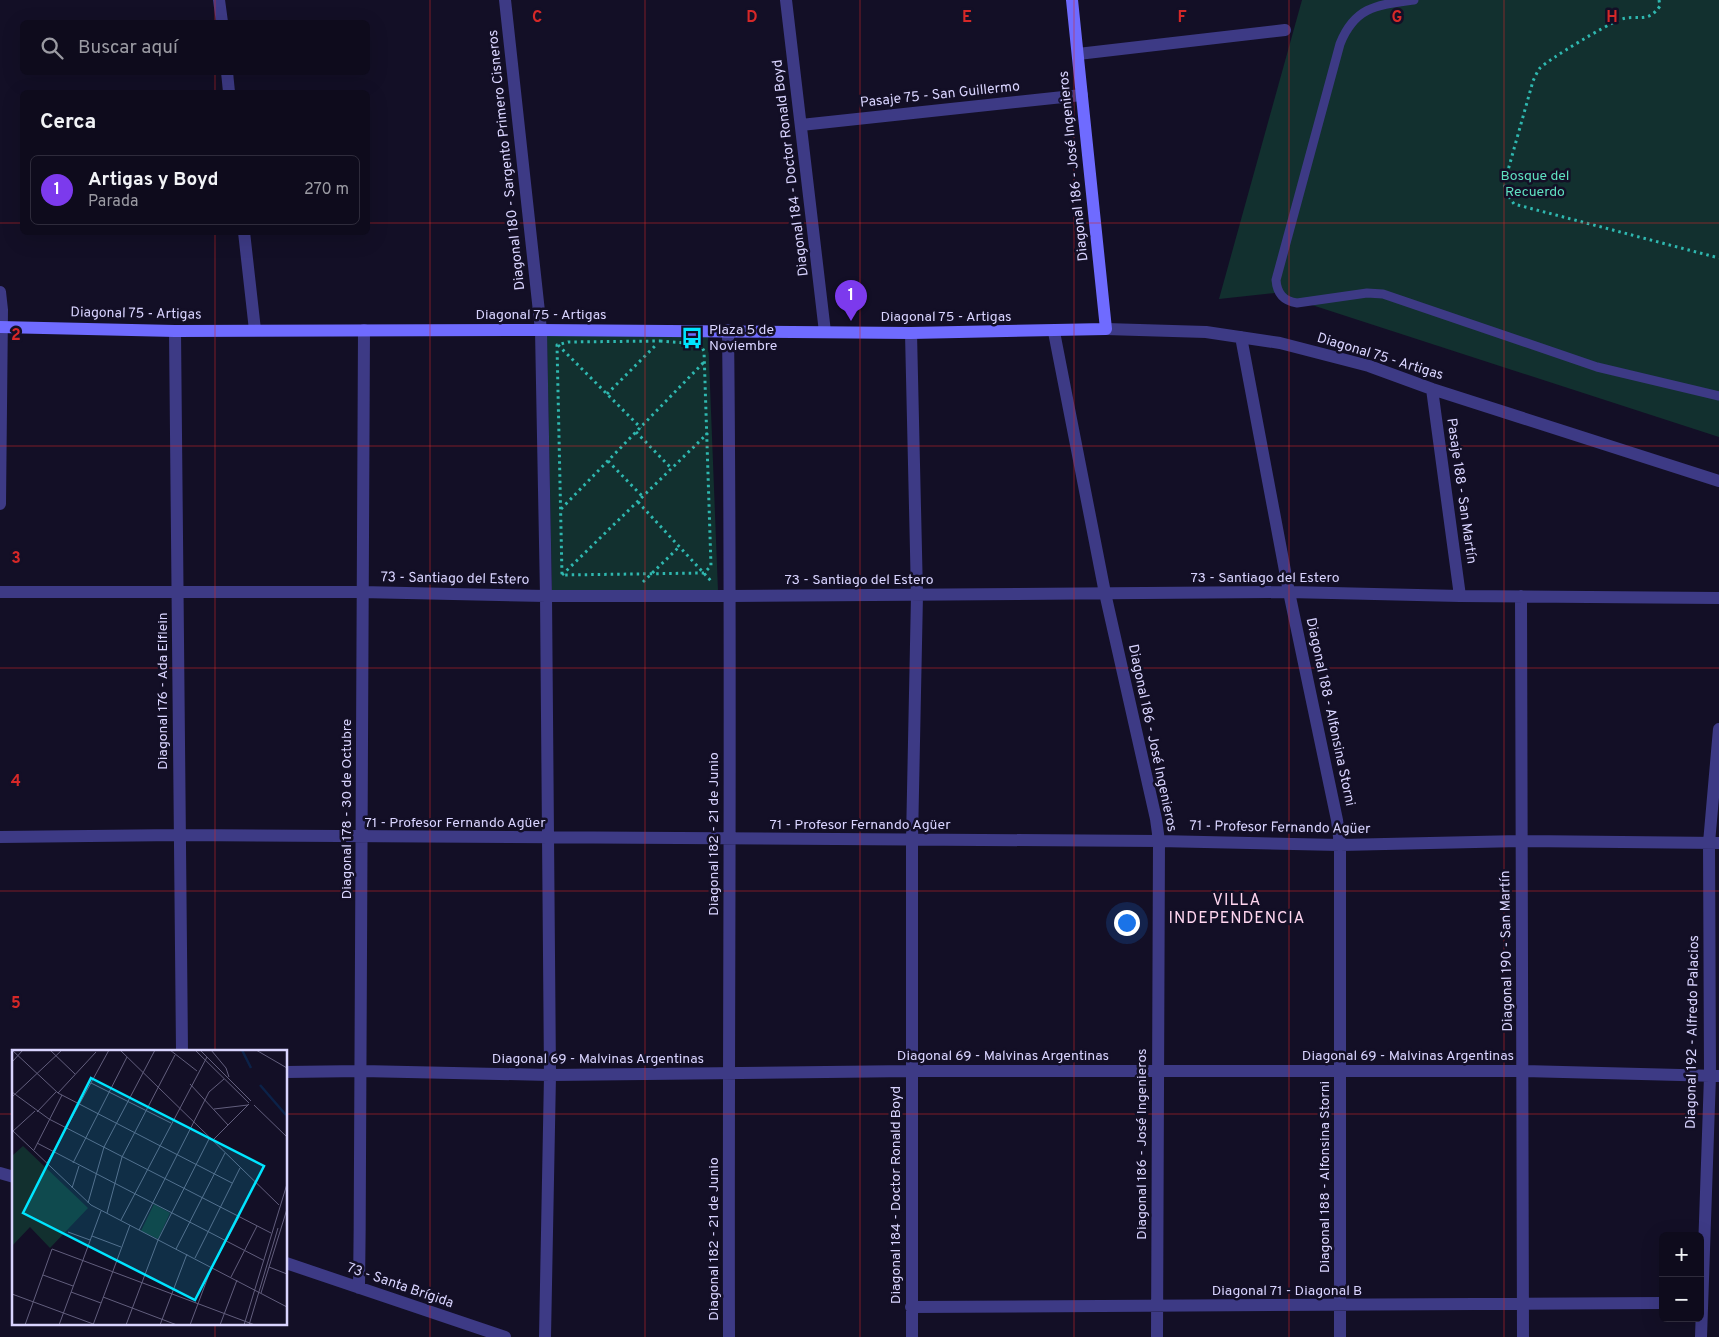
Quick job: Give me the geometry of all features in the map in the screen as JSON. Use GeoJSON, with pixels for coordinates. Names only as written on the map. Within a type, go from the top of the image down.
{"type":"FeatureCollection","features":[{"type":"Feature","properties":{"kind":"street"},"geometry":{"type":"LineString","coordinates":[[219,0],[222,20]]}},
{"type":"Feature","properties":{"kind":"street","name":"Diagonal 180 - Sargento Primero Cisneros"},"geometry":{"type":"LineString","coordinates":[[505,0],[541,330],[546,596],[550,1075],[545,1337]]}},
{"type":"Feature","properties":{"kind":"street","name":"Diagonal 184 - Doctor Ronald Boyd"},"geometry":{"type":"LineString","coordinates":[[786,0],[824,332]]}},
{"type":"Feature","properties":{"kind":"street","name":"Diagonal 186 - José Ingenieros"},"geometry":{"type":"LineString","coordinates":[[1072,0],[1106,329]]}},
{"type":"Feature","properties":{"kind":"street"},"geometry":{"type":"LineString","coordinates":[[1078,54],[1285,30]]}},
{"type":"Feature","properties":{"kind":"street"},"geometry":{"type":"LineString","coordinates":[[227,75],[229,90]]}},
{"type":"Feature","properties":{"kind":"street","name":"Pasaje 75 - San Guillermo"},"geometry":{"type":"LineString","coordinates":[[801,125],[1082,95]]}},
{"type":"Feature","properties":{"kind":"street"},"geometry":{"type":"LineString","coordinates":[[244,235],[255,330]]}},
{"type":"Feature","properties":{"kind":"street"},"geometry":{"type":"LineString","coordinates":[[0,292],[0,504]]}},
{"type":"Feature","properties":{"kind":"street","name":"Diagonal 75 - Artigas"},"geometry":{"type":"LineString","coordinates":[[1,327],[175,331],[728,330],[911,333],[1054,332],[1106,329],[1206,332],[1280,343],[1369,366],[1432,389],[1719,481]]}},
{"type":"Feature","properties":{"kind":"street","name":"Diagonal 178 - 30 de Octubre"},"geometry":{"type":"LineString","coordinates":[[359,1288],[362,1071],[361,592],[364,330]]}},
{"type":"Feature","properties":{"kind":"street","name":"Diagonal 182 - 21 de Junio"},"geometry":{"type":"LineString","coordinates":[[728,330],[731,596],[728,1074],[729,1337]]}},
{"type":"Feature","properties":{"kind":"street","name":"Diagonal 176 - Ada Elflein"},"geometry":{"type":"LineString","coordinates":[[175,331],[182,1050]]}},
{"type":"Feature","properties":{"kind":"street","name":"Diagonal 186 - José Ingenieros"},"geometry":{"type":"LineString","coordinates":[[1054,332],[1106,593],[1156,819],[1159,841],[1156,1072],[1157,1337]]}},
{"type":"Feature","properties":{"kind":"street","name":"Diagonal 184 - Doctor Ronald Boyd"},"geometry":{"type":"LineString","coordinates":[[911,333],[917,595],[912,840],[912,1337]]}},
{"type":"Feature","properties":{"kind":"street","name":"Diagonal 188 - Alfonsina Storni"},"geometry":{"type":"LineString","coordinates":[[1241,337],[1289,592],[1338,820],[1340,845],[1340,1337]]}},
{"type":"Feature","properties":{"kind":"street","name":"Pasaje 188 - San Martín"},"geometry":{"type":"LineString","coordinates":[[1432,389],[1460,596]]}},
{"type":"Feature","properties":{"kind":"street","name":"73 - Santiago del Estero"},"geometry":{"type":"LineString","coordinates":[[0,592],[361,592],[546,596],[1289,592],[1460,596],[1719,598]]}},
{"type":"Feature","properties":{"kind":"street","name":"Diagonal 190 - San Martín"},"geometry":{"type":"LineString","coordinates":[[1521,596],[1520,841],[1523,1071],[1523,1337]]}},
{"type":"Feature","properties":{"kind":"street","name":"Diagonal 192 - Alfredo Palacios"},"geometry":{"type":"LineString","coordinates":[[1702,1277],[1714,1076],[1714,843],[1719,729]]}},
{"type":"Feature","properties":{"kind":"street","name":"71 - Profesor Fernando Agüer"},"geometry":{"type":"LineString","coordinates":[[0,837],[179,836],[1159,841],[1340,845],[1520,841],[1714,843]]}},
{"type":"Feature","properties":{"kind":"street","name":"Diagonal 69 - Malvinas Argentinas"},"geometry":{"type":"LineString","coordinates":[[288,1072],[362,1071],[550,1075],[911,1071],[1523,1071],[1714,1076]]}},
{"type":"Feature","properties":{"kind":"street","name":"73 - Santa Brígida"},"geometry":{"type":"LineString","coordinates":[[288,1264],[505,1337]]}},
{"type":"Feature","properties":{"kind":"street","name":"Diagonal 71 - Diagonal B"},"geometry":{"type":"LineString","coordinates":[[911,1307],[1340,1306],[1659,1302]]}},
{"type":"Feature","properties":{"kind":"street","name":"Diagonal 192 - Alfredo Palacios"},"geometry":{"type":"LineString","coordinates":[[1701,1322],[1701,1337]]}},
{"type":"Feature","properties":{"kind":"lane"},"geometry":{"type":"LineString","coordinates":[[1414,0],[1377,6],[1358,15],[1346,27],[1276,280],[1280,295],[1289,302],[1297,303],[1367,293],[1383,294],[1598,367],[1719,396]]}},
{"type":"Feature","properties":{"kind":"path"},"geometry":{"type":"LineString","coordinates":[[1659,0],[1660,6],[1655,13],[1646,18],[1620,20],[1554,58],[1541,68],[1533,81],[1505,180],[1505,192],[1514,204],[1719,258]]}},
{"type":"Feature","properties":{"kind":"path"},"geometry":{"type":"LineString","coordinates":[[607,394],[660,341]]}},
{"type":"Feature","properties":{"kind":"path"},"geometry":{"type":"LineString","coordinates":[[557,345],[568,342],[660,341],[700,344],[704,350],[705,361],[711,566],[704,574],[562,575]]}},
{"type":"Feature","properties":{"kind":"path"},"geometry":{"type":"LineString","coordinates":[[557,345],[641,428]]}},
{"type":"Feature","properties":{"kind":"path"},"geometry":{"type":"LineString","coordinates":[[557,345],[562,575]]}},
{"type":"Feature","properties":{"kind":"path"},"geometry":{"type":"LineString","coordinates":[[561,510],[705,361]]}},
{"type":"Feature","properties":{"kind":"path"},"geometry":{"type":"LineString","coordinates":[[636,432],[672,469]]}},
{"type":"Feature","properties":{"kind":"path"},"geometry":{"type":"LineString","coordinates":[[562,575],[708,432]]}},
{"type":"Feature","properties":{"kind":"path"},"geometry":{"type":"LineString","coordinates":[[608,461],[643,496]]}},
{"type":"Feature","properties":{"kind":"path"},"geometry":{"type":"LineString","coordinates":[[638,502],[714,584]]}},
{"type":"Feature","properties":{"kind":"path"},"geometry":{"type":"LineString","coordinates":[[640,584],[680,546]]}},
{"type":"Feature","properties":{"kind":"green space","name":"Bosque del Recuerdo"},"geometry":{"type":"Polygon","coordinates":[[[1302,0],[1719,0],[1719,437],[1275,293],[1219,299],[1302,0]]]}},
{"type":"Feature","properties":{"kind":"green space"},"geometry":{"type":"Polygon","coordinates":[[[708,334],[718,591],[552,591],[547,335],[708,334]]]}},
{"type":"Feature","properties":{"kind":"place","name":"Artigas y Boyd"},"geometry":{"type":"Point","coordinates":[851,321]}},
{"type":"Feature","properties":{"kind":"place","name":"Plaza 5 de Noviembre"},"geometry":{"type":"Point","coordinates":[692,338]}},
{"type":"Feature","properties":{"kind":"district","name":"VILLA INDEPENDENCIA"},"geometry":{"type":"Point","coordinates":[1237,910]}}]}
